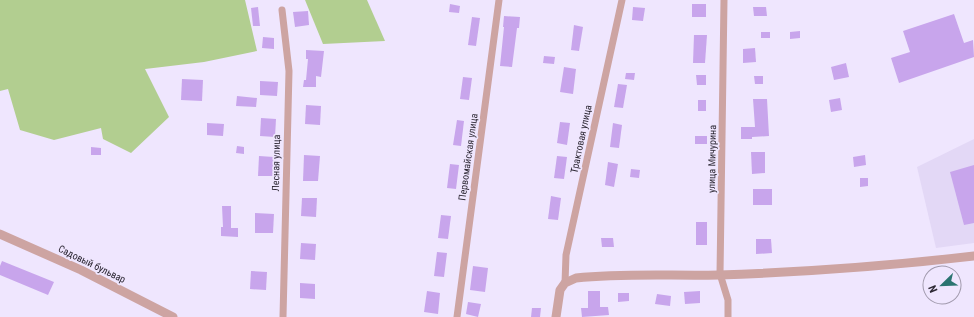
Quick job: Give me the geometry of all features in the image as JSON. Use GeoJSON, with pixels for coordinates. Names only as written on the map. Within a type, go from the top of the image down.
{"type":"FeatureCollection","features":[{"type":"Feature","properties":{"kind":"street","name":"Первомайская улица"},"geometry":{"type":"LineString","coordinates":[[457,317],[500,0]]}},
{"type":"Feature","properties":{"kind":"street","name":"Трактовая улица"},"geometry":{"type":"LineString","coordinates":[[565,283],[566,255],[622,0]]}},
{"type":"Feature","properties":{"kind":"street","name":"улица Мичурина"},"geometry":{"type":"LineString","coordinates":[[724,0],[720,274],[728,300],[728,317]]}},
{"type":"Feature","properties":{"kind":"street","name":"Лесная улица"},"geometry":{"type":"LineString","coordinates":[[282,10],[289,71],[283,317]]}},
{"type":"Feature","properties":{"kind":"street","name":"Садовый бульвар"},"geometry":{"type":"LineString","coordinates":[[0,234],[81,270],[173,317]]}},
{"type":"Feature","properties":{"kind":"street"},"geometry":{"type":"LineString","coordinates":[[556,317],[560,290],[565,283],[576,278],[833,270],[974,256]]}},
{"type":"Feature","properties":{"kind":"shaded area"},"geometry":{"type":"Polygon","coordinates":[[[974,139],[974,243],[936,248],[917,167],[974,139]]]}},
{"type":"Feature","properties":{"kind":"green space"},"geometry":{"type":"Polygon","coordinates":[[[0,0],[245,0],[257,51],[204,62],[145,69],[169,117],[131,153],[103,139],[101,128],[54,140],[20,130],[8,89],[0,91],[0,0]]]}},
{"type":"Feature","properties":{"kind":"green space"},"geometry":{"type":"Polygon","coordinates":[[[305,0],[367,0],[385,41],[323,44],[305,0]]]}},
{"type":"Feature","properties":{"kind":"building"},"geometry":{"type":"Polygon","coordinates":[[[450,4],[460,6],[459,13],[449,12],[450,4]]]}},
{"type":"Feature","properties":{"kind":"building"},"geometry":{"type":"Polygon","coordinates":[[[692,4],[706,4],[706,17],[692,17],[692,4]]]}},
{"type":"Feature","properties":{"kind":"building"},"geometry":{"type":"Polygon","coordinates":[[[258,7],[260,26],[253,26],[251,8],[258,7]]]}},
{"type":"Feature","properties":{"kind":"building"},"geometry":{"type":"Polygon","coordinates":[[[633,7],[645,8],[643,21],[632,20],[633,7]]]}},
{"type":"Feature","properties":{"kind":"building"},"geometry":{"type":"Polygon","coordinates":[[[753,7],[766,7],[767,16],[754,16],[753,7]]]}},
{"type":"Feature","properties":{"kind":"building"},"geometry":{"type":"Polygon","coordinates":[[[308,11],[309,25],[295,27],[293,12],[308,11]]]}},
{"type":"Feature","properties":{"kind":"building"},"geometry":{"type":"Polygon","coordinates":[[[954,14],[964,43],[973,40],[974,57],[899,83],[891,58],[910,52],[903,31],[954,14]]]}},
{"type":"Feature","properties":{"kind":"building"},"geometry":{"type":"Polygon","coordinates":[[[504,16],[520,17],[519,28],[517,28],[512,67],[500,66],[504,16]]]}},
{"type":"Feature","properties":{"kind":"building"},"geometry":{"type":"Polygon","coordinates":[[[472,17],[480,18],[476,46],[468,45],[472,17]]]}},
{"type":"Feature","properties":{"kind":"building"},"geometry":{"type":"Polygon","coordinates":[[[574,25],[583,27],[579,51],[571,50],[574,25]]]}},
{"type":"Feature","properties":{"kind":"building"},"geometry":{"type":"Polygon","coordinates":[[[800,31],[800,38],[790,39],[790,32],[800,31]]]}},
{"type":"Feature","properties":{"kind":"building"},"geometry":{"type":"Polygon","coordinates":[[[761,32],[770,32],[770,38],[761,38],[761,32]]]}},
{"type":"Feature","properties":{"kind":"building"},"geometry":{"type":"Polygon","coordinates":[[[694,35],[707,35],[705,63],[693,63],[694,35]]]}},
{"type":"Feature","properties":{"kind":"building"},"geometry":{"type":"Polygon","coordinates":[[[263,37],[274,38],[274,49],[262,48],[263,37]]]}},
{"type":"Feature","properties":{"kind":"building"},"geometry":{"type":"Polygon","coordinates":[[[755,48],[756,62],[743,63],[743,49],[755,48]]]}},
{"type":"Feature","properties":{"kind":"building"},"geometry":{"type":"Polygon","coordinates":[[[306,50],[324,51],[321,77],[316,76],[316,87],[303,87],[304,80],[306,80],[308,59],[306,59],[306,50]]]}},
{"type":"Feature","properties":{"kind":"building"},"geometry":{"type":"Polygon","coordinates":[[[544,56],[555,57],[554,64],[543,63],[544,56]]]}},
{"type":"Feature","properties":{"kind":"building"},"geometry":{"type":"Polygon","coordinates":[[[846,63],[849,77],[834,80],[831,67],[846,63]]]}},
{"type":"Feature","properties":{"kind":"building"},"geometry":{"type":"Polygon","coordinates":[[[564,67],[576,69],[573,94],[560,92],[564,67]]]}},
{"type":"Feature","properties":{"kind":"building"},"geometry":{"type":"Polygon","coordinates":[[[626,73],[635,73],[634,80],[625,79],[626,73]]]}},
{"type":"Feature","properties":{"kind":"building"},"geometry":{"type":"Polygon","coordinates":[[[696,75],[706,75],[706,85],[697,85],[696,75]]]}},
{"type":"Feature","properties":{"kind":"building"},"geometry":{"type":"Polygon","coordinates":[[[754,76],[763,76],[763,84],[755,84],[754,76]]]}},
{"type":"Feature","properties":{"kind":"building"},"geometry":{"type":"Polygon","coordinates":[[[463,77],[472,78],[469,100],[460,99],[463,77]]]}},
{"type":"Feature","properties":{"kind":"building"},"geometry":{"type":"Polygon","coordinates":[[[182,79],[203,80],[202,101],[181,100],[182,79]]]}},
{"type":"Feature","properties":{"kind":"building"},"geometry":{"type":"Polygon","coordinates":[[[260,81],[278,82],[277,96],[260,95],[260,81]]]}},
{"type":"Feature","properties":{"kind":"building"},"geometry":{"type":"Polygon","coordinates":[[[618,84],[627,85],[623,108],[614,107],[618,84]]]}},
{"type":"Feature","properties":{"kind":"building"},"geometry":{"type":"Polygon","coordinates":[[[237,96],[257,98],[256,107],[236,106],[237,96]]]}},
{"type":"Feature","properties":{"kind":"building"},"geometry":{"type":"Polygon","coordinates":[[[840,98],[842,110],[831,112],[829,100],[840,98]]]}},
{"type":"Feature","properties":{"kind":"building"},"geometry":{"type":"Polygon","coordinates":[[[753,99],[767,99],[769,136],[741,139],[741,127],[755,127],[753,99]]]}},
{"type":"Feature","properties":{"kind":"building"},"geometry":{"type":"Polygon","coordinates":[[[698,100],[706,100],[706,111],[698,111],[698,100]]]}},
{"type":"Feature","properties":{"kind":"building"},"geometry":{"type":"Polygon","coordinates":[[[306,105],[321,106],[320,125],[305,124],[306,105]]]}},
{"type":"Feature","properties":{"kind":"building"},"geometry":{"type":"Polygon","coordinates":[[[261,118],[276,119],[275,137],[260,136],[261,118]]]}},
{"type":"Feature","properties":{"kind":"building"},"geometry":{"type":"Polygon","coordinates":[[[457,120],[464,121],[461,146],[453,145],[457,120]]]}},
{"type":"Feature","properties":{"kind":"building"},"geometry":{"type":"Polygon","coordinates":[[[560,122],[570,123],[567,145],[557,143],[560,122]]]}},
{"type":"Feature","properties":{"kind":"building"},"geometry":{"type":"Polygon","coordinates":[[[207,123],[224,124],[223,136],[207,135],[207,123]]]}},
{"type":"Feature","properties":{"kind":"building"},"geometry":{"type":"Polygon","coordinates":[[[613,123],[622,125],[619,148],[610,147],[613,123]]]}},
{"type":"Feature","properties":{"kind":"building"},"geometry":{"type":"Polygon","coordinates":[[[695,136],[707,136],[707,144],[695,144],[695,136]]]}},
{"type":"Feature","properties":{"kind":"building"},"geometry":{"type":"Polygon","coordinates":[[[237,146],[244,147],[244,154],[236,153],[237,146]]]}},
{"type":"Feature","properties":{"kind":"building"},"geometry":{"type":"Polygon","coordinates":[[[91,147],[101,148],[101,155],[91,155],[91,147]]]}},
{"type":"Feature","properties":{"kind":"building"},"geometry":{"type":"Polygon","coordinates":[[[751,152],[765,152],[765,173],[752,174],[751,152]]]}},
{"type":"Feature","properties":{"kind":"building"},"geometry":{"type":"Polygon","coordinates":[[[304,155],[320,156],[318,181],[303,181],[304,155]]]}},
{"type":"Feature","properties":{"kind":"building"},"geometry":{"type":"Polygon","coordinates":[[[865,155],[866,165],[854,167],[853,157],[865,155]]]}},
{"type":"Feature","properties":{"kind":"building"},"geometry":{"type":"Polygon","coordinates":[[[259,156],[274,157],[273,176],[258,176],[259,156]]]}},
{"type":"Feature","properties":{"kind":"building"},"geometry":{"type":"Polygon","coordinates":[[[557,156],[567,157],[564,179],[554,178],[557,156]]]}},
{"type":"Feature","properties":{"kind":"building"},"geometry":{"type":"Polygon","coordinates":[[[608,162],[618,164],[614,187],[605,185],[608,162]]]}},
{"type":"Feature","properties":{"kind":"building"},"geometry":{"type":"Polygon","coordinates":[[[450,164],[459,165],[456,189],[447,188],[450,164]]]}},
{"type":"Feature","properties":{"kind":"building"},"geometry":{"type":"Polygon","coordinates":[[[974,165],[974,223],[964,225],[950,172],[974,165]]]}},
{"type":"Feature","properties":{"kind":"building"},"geometry":{"type":"Polygon","coordinates":[[[631,169],[640,170],[639,178],[630,177],[631,169]]]}},
{"type":"Feature","properties":{"kind":"building"},"geometry":{"type":"Polygon","coordinates":[[[860,178],[868,178],[868,186],[860,187],[860,178]]]}},
{"type":"Feature","properties":{"kind":"building"},"geometry":{"type":"Polygon","coordinates":[[[753,189],[772,189],[772,205],[753,205],[753,189]]]}},
{"type":"Feature","properties":{"kind":"building"},"geometry":{"type":"Polygon","coordinates":[[[551,196],[561,198],[558,220],[548,219],[551,196]]]}},
{"type":"Feature","properties":{"kind":"building"},"geometry":{"type":"Polygon","coordinates":[[[302,198],[317,198],[316,217],[301,216],[302,198]]]}},
{"type":"Feature","properties":{"kind":"building"},"geometry":{"type":"Polygon","coordinates":[[[222,206],[231,206],[231,228],[238,228],[238,237],[221,236],[221,227],[223,227],[222,206]]]}},
{"type":"Feature","properties":{"kind":"building"},"geometry":{"type":"Polygon","coordinates":[[[255,213],[274,214],[273,233],[255,233],[255,213]]]}},
{"type":"Feature","properties":{"kind":"building"},"geometry":{"type":"Polygon","coordinates":[[[441,215],[451,216],[448,239],[438,238],[441,215]]]}},
{"type":"Feature","properties":{"kind":"building"},"geometry":{"type":"Polygon","coordinates":[[[696,222],[707,222],[707,245],[696,245],[696,222]]]}},
{"type":"Feature","properties":{"kind":"building"},"geometry":{"type":"Polygon","coordinates":[[[601,238],[613,238],[614,247],[602,247],[601,238]]]}},
{"type":"Feature","properties":{"kind":"building"},"geometry":{"type":"Polygon","coordinates":[[[756,239],[771,239],[772,253],[756,254],[756,239]]]}},
{"type":"Feature","properties":{"kind":"building"},"geometry":{"type":"Polygon","coordinates":[[[301,243],[316,244],[315,260],[300,259],[301,243]]]}},
{"type":"Feature","properties":{"kind":"building"},"geometry":{"type":"Polygon","coordinates":[[[437,252],[447,253],[444,277],[434,276],[437,252]]]}},
{"type":"Feature","properties":{"kind":"building"},"geometry":{"type":"Polygon","coordinates":[[[2,261],[54,282],[48,295],[0,275],[0,266],[2,261]]]}},
{"type":"Feature","properties":{"kind":"building"},"geometry":{"type":"Polygon","coordinates":[[[473,266],[488,268],[485,292],[470,290],[473,266]]]}},
{"type":"Feature","properties":{"kind":"building"},"geometry":{"type":"Polygon","coordinates":[[[251,271],[267,272],[266,290],[250,289],[251,271]]]}},
{"type":"Feature","properties":{"kind":"building"},"geometry":{"type":"Polygon","coordinates":[[[300,283],[315,284],[315,299],[300,298],[300,283]]]}},
{"type":"Feature","properties":{"kind":"building"},"geometry":{"type":"Polygon","coordinates":[[[427,291],[440,293],[438,314],[424,312],[427,291]]]}},
{"type":"Feature","properties":{"kind":"building"},"geometry":{"type":"Polygon","coordinates":[[[588,291],[600,291],[600,307],[608,307],[609,315],[582,317],[581,308],[588,308],[588,291]]]}},
{"type":"Feature","properties":{"kind":"building"},"geometry":{"type":"Polygon","coordinates":[[[700,291],[700,303],[685,304],[684,292],[700,291]]]}},
{"type":"Feature","properties":{"kind":"building"},"geometry":{"type":"Polygon","coordinates":[[[618,293],[629,293],[629,301],[618,302],[618,293]]]}},
{"type":"Feature","properties":{"kind":"building"},"geometry":{"type":"Polygon","coordinates":[[[657,294],[671,296],[670,306],[655,304],[657,294]]]}},
{"type":"Feature","properties":{"kind":"building"},"geometry":{"type":"Polygon","coordinates":[[[468,302],[481,304],[478,317],[466,314],[468,302]]]}},
{"type":"Feature","properties":{"kind":"building"},"geometry":{"type":"Polygon","coordinates":[[[532,308],[541,308],[540,317],[531,317],[532,308]]]}}]}
